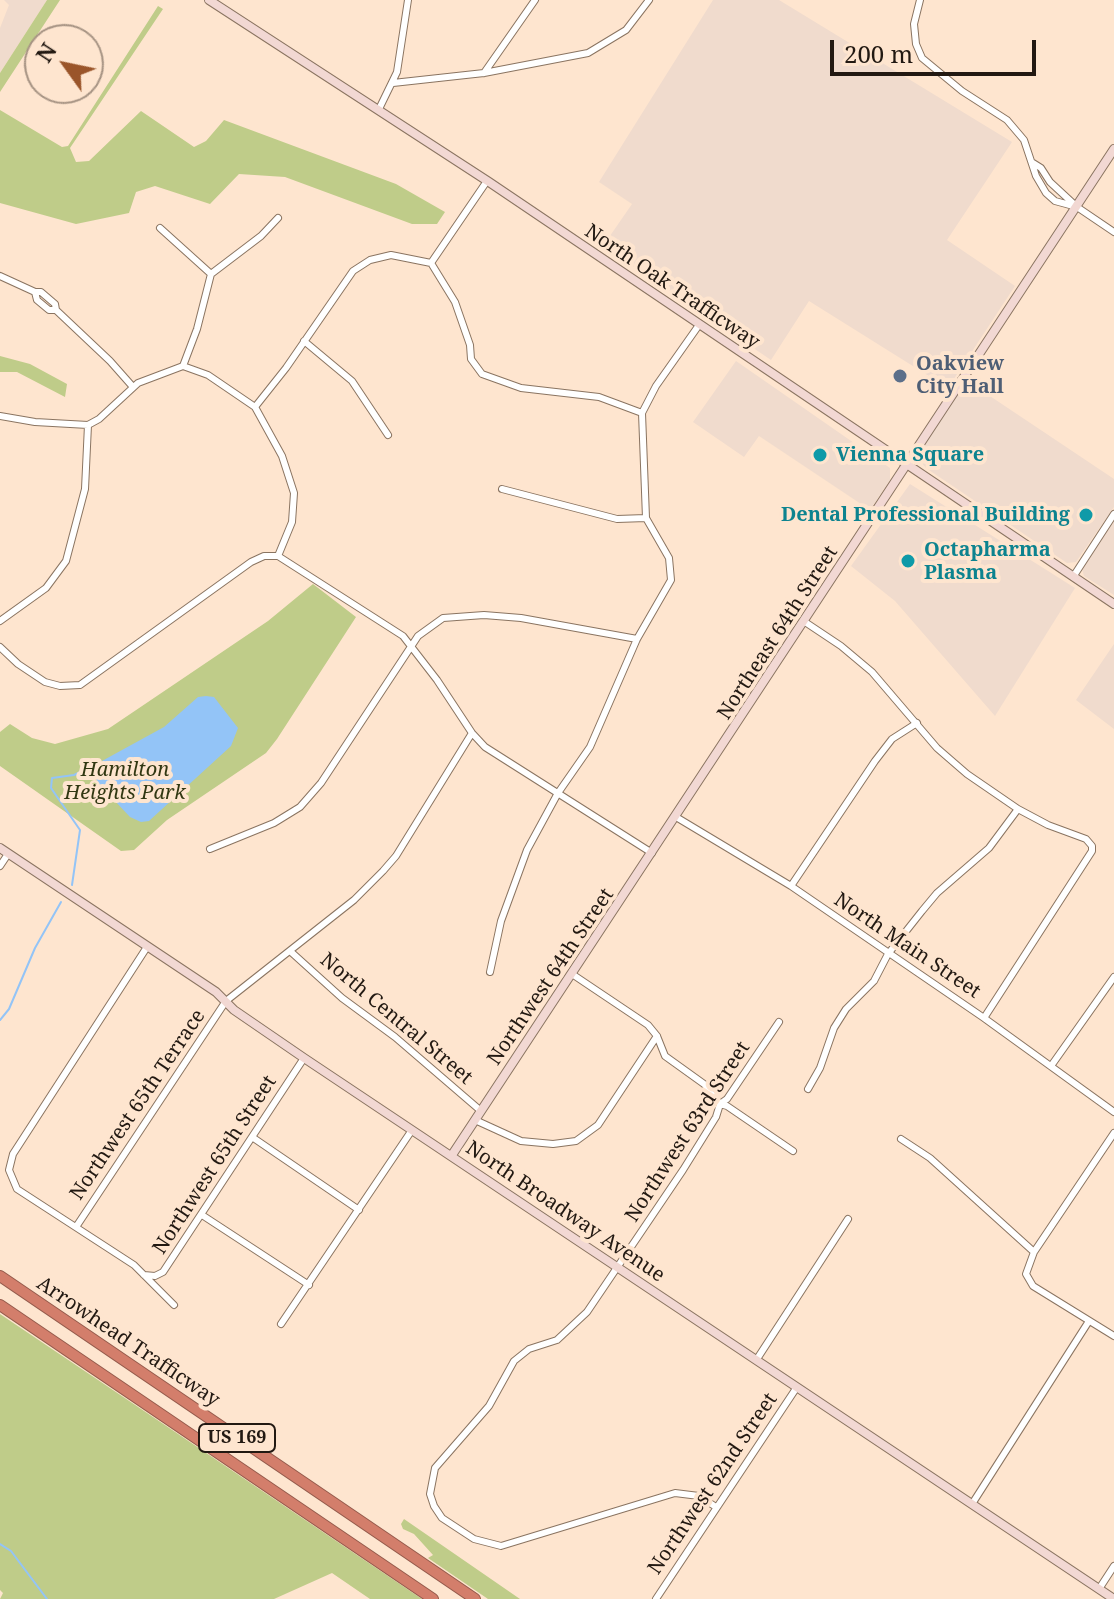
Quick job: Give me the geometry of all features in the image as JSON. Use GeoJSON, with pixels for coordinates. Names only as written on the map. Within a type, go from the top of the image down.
{"type":"FeatureCollection","features":[{"type":"Feature","properties":{"kind":"highway","name":"Arrowhead Trafficway"},"geometry":{"type":"LineString","coordinates":[[0,1276],[475,1599]]}},
{"type":"Feature","properties":{"kind":"highway","name":"Arrowhead Trafficway"},"geometry":{"type":"LineString","coordinates":[[0,1305],[433,1599]]}},
{"type":"Feature","properties":{"kind":"street","name":"North Oak Trafficway"},"geometry":{"type":"LineString","coordinates":[[209,0],[487,181],[1114,604]]}},
{"type":"Feature","properties":{"kind":"street"},"geometry":{"type":"LineString","coordinates":[[379,109],[393,83],[405,33],[408,0]]}},
{"type":"Feature","properties":{"kind":"street"},"geometry":{"type":"LineString","coordinates":[[484,73],[535,0]]}},
{"type":"Feature","properties":{"kind":"street"},"geometry":{"type":"LineString","coordinates":[[393,83],[484,73],[588,53],[626,30],[649,0]]}},
{"type":"Feature","properties":{"kind":"street"},"geometry":{"type":"LineString","coordinates":[[920,0],[915,16],[916,44],[922,58],[962,91],[1007,120],[1024,140],[1036,176],[1046,193],[1055,201],[1077,207],[1114,232]]}},
{"type":"Feature","properties":{"kind":"street","name":"Northeast 64th Street"},"geometry":{"type":"LineString","coordinates":[[676,817],[1114,149]]}},
{"type":"Feature","properties":{"kind":"street"},"geometry":{"type":"LineString","coordinates":[[431,263],[487,181]]}},
{"type":"Feature","properties":{"kind":"street"},"geometry":{"type":"LineString","coordinates":[[183,366],[197,329],[211,274],[261,236],[278,218]]}},
{"type":"Feature","properties":{"kind":"street"},"geometry":{"type":"LineString","coordinates":[[160,228],[211,274]]}},
{"type":"Feature","properties":{"kind":"street"},"geometry":{"type":"LineString","coordinates":[[255,407],[353,271],[361,265],[391,255],[431,263],[455,302],[470,345],[471,359],[482,374],[521,388],[599,397],[642,413]]}},
{"type":"Feature","properties":{"kind":"street"},"geometry":{"type":"LineString","coordinates":[[0,276],[41,292],[133,387]]}},
{"type":"Feature","properties":{"kind":"street"},"geometry":{"type":"LineString","coordinates":[[490,972],[501,921],[518,871],[558,793],[590,747],[637,639],[671,580],[669,558],[646,518],[642,413],[656,386],[699,325]]}},
{"type":"Feature","properties":{"kind":"street"},"geometry":{"type":"LineString","coordinates":[[304,341],[352,381],[388,435]]}},
{"type":"Feature","properties":{"kind":"street"},"geometry":{"type":"LineString","coordinates":[[0,416],[46,424],[88,425],[99,419],[133,387],[153,376],[183,366],[208,375],[255,407],[282,456],[294,493],[292,522],[278,556]]}},
{"type":"Feature","properties":{"kind":"street"},"geometry":{"type":"LineString","coordinates":[[0,621],[46,588],[66,561],[85,489],[88,425]]}},
{"type":"Feature","properties":{"kind":"street"},"geometry":{"type":"LineString","coordinates":[[502,489],[617,519],[646,518]]}},
{"type":"Feature","properties":{"kind":"street"},"geometry":{"type":"LineString","coordinates":[[1073,577],[1114,514]]}},
{"type":"Feature","properties":{"kind":"street"},"geometry":{"type":"LineString","coordinates":[[0,647],[45,682],[60,686],[80,685],[251,562],[264,556],[278,556],[386,623],[411,646],[485,747],[652,853]]}},
{"type":"Feature","properties":{"kind":"street"},"geometry":{"type":"LineString","coordinates":[[210,849],[265,827],[300,807],[321,783],[418,636],[443,618],[484,615],[637,639]]}},
{"type":"Feature","properties":{"kind":"street"},"geometry":{"type":"LineString","coordinates":[[805,622],[857,658],[954,764],[1018,809],[1090,842],[1092,851],[984,1018]]}},
{"type":"Feature","properties":{"kind":"street"},"geometry":{"type":"LineString","coordinates":[[791,886],[883,750],[892,739],[917,723]]}},
{"type":"Feature","properties":{"kind":"street"},"geometry":{"type":"LineString","coordinates":[[226,1001],[354,900],[383,871],[396,856],[472,733]]}},
{"type":"Feature","properties":{"kind":"street"},"geometry":{"type":"LineString","coordinates":[[808,1089],[840,1018],[874,981],[888,954],[937,893],[989,848],[1018,809]]}},
{"type":"Feature","properties":{"kind":"street","name":"Northwest 64th Street"},"geometry":{"type":"LineString","coordinates":[[452,1155],[676,817]]}},
{"type":"Feature","properties":{"kind":"street","name":"North Main Street"},"geometry":{"type":"LineString","coordinates":[[676,817],[791,886],[984,1018],[1114,1112]]}},
{"type":"Feature","properties":{"kind":"street"},"geometry":{"type":"LineString","coordinates":[[0,866],[4,851]]}},
{"type":"Feature","properties":{"kind":"street","name":"North Broadway Avenue"},"geometry":{"type":"LineString","coordinates":[[4,851],[216,992],[234,1010],[304,1058],[1114,1599]]}},
{"type":"Feature","properties":{"kind":"street"},"geometry":{"type":"LineString","coordinates":[[147,947],[13,1154],[9,1170],[17,1189],[144,1275],[174,1305]]}},
{"type":"Feature","properties":{"kind":"street","name":"North Central Street"},"geometry":{"type":"LineString","coordinates":[[290,951],[342,998],[404,1044],[481,1111]]}},
{"type":"Feature","properties":{"kind":"street"},"geometry":{"type":"LineString","coordinates":[[572,974],[641,1021],[657,1036],[665,1056],[704,1084],[720,1104],[793,1151]]}},
{"type":"Feature","properties":{"kind":"street"},"geometry":{"type":"LineString","coordinates":[[1051,1066],[1114,977]]}},
{"type":"Feature","properties":{"kind":"street","name":"Northwest 65th Terrace"},"geometry":{"type":"LineString","coordinates":[[76,1227],[226,1001]]}},
{"type":"Feature","properties":{"kind":"street","name":"Northwest 63rd Street"},"geometry":{"type":"LineString","coordinates":[[716,1507],[699,1496],[675,1493],[510,1545],[492,1545],[474,1539],[442,1518],[430,1494],[435,1468],[489,1406],[517,1358],[529,1349],[557,1340],[587,1312],[716,1117],[720,1104],[727,1099],[779,1022]]}},
{"type":"Feature","properties":{"kind":"street"},"geometry":{"type":"LineString","coordinates":[[475,1120],[521,1141],[553,1144],[576,1141],[598,1125],[657,1036]]}},
{"type":"Feature","properties":{"kind":"street","name":"Northwest 65th Street"},"geometry":{"type":"LineString","coordinates":[[144,1275],[155,1276],[163,1272],[304,1058]]}},
{"type":"Feature","properties":{"kind":"street"},"geometry":{"type":"LineString","coordinates":[[281,1324],[412,1130]]}},
{"type":"Feature","properties":{"kind":"street"},"geometry":{"type":"LineString","coordinates":[[1114,1133],[1034,1252],[1026,1274],[1029,1283],[1114,1336]]}},
{"type":"Feature","properties":{"kind":"street"},"geometry":{"type":"LineString","coordinates":[[252,1137],[359,1210]]}},
{"type":"Feature","properties":{"kind":"street"},"geometry":{"type":"LineString","coordinates":[[901,1139],[930,1158],[1034,1252]]}},
{"type":"Feature","properties":{"kind":"street"},"geometry":{"type":"LineString","coordinates":[[202,1215],[309,1285]]}},
{"type":"Feature","properties":{"kind":"street"},"geometry":{"type":"LineString","coordinates":[[757,1359],[848,1219]]}},
{"type":"Feature","properties":{"kind":"street"},"geometry":{"type":"LineString","coordinates":[[972,1504],[1089,1321]]}},
{"type":"Feature","properties":{"kind":"street","name":"Northwest 62nd Street"},"geometry":{"type":"LineString","coordinates":[[656,1599],[797,1387]]}},
{"type":"Feature","properties":{"kind":"street"},"geometry":{"type":"LineString","coordinates":[[1099,1589],[1114,1566]]}},
{"type":"Feature","properties":{"kind":"shaded area"},"geometry":{"type":"Polygon","coordinates":[[[4,0],[47,0],[32,24],[24,24],[24,36],[0,73],[0,28],[9,5],[4,0]]]}},
{"type":"Feature","properties":{"kind":"shaded area"},"geometry":{"type":"Polygon","coordinates":[[[713,0],[779,0],[1012,142],[947,240],[1015,286],[948,388],[809,301],[771,360],[603,246],[632,204],[599,182],[713,0]]]}},
{"type":"Feature","properties":{"kind":"shaded area"},"geometry":{"type":"Polygon","coordinates":[[[736,361],[890,468],[890,480],[870,510],[759,436],[744,457],[693,422],[736,361]]]}},
{"type":"Feature","properties":{"kind":"shaded area"},"geometry":{"type":"Polygon","coordinates":[[[966,380],[1114,479],[1114,507],[1076,562],[1067,563],[920,461],[921,450],[966,380]]]}},
{"type":"Feature","properties":{"kind":"shaded area"},"geometry":{"type":"Polygon","coordinates":[[[910,484],[1075,588],[995,716],[895,601],[851,566],[910,484]]]}},
{"type":"Feature","properties":{"kind":"shaded area"},"geometry":{"type":"Polygon","coordinates":[[[1114,520],[1114,595],[1084,576],[1082,569],[1114,520]]]}},
{"type":"Feature","properties":{"kind":"shaded area"},"geometry":{"type":"Polygon","coordinates":[[[1114,644],[1114,729],[1076,700],[1114,644]]]}},
{"type":"Feature","properties":{"kind":"green space"},"geometry":{"type":"Polygon","coordinates":[[[47,0],[60,0],[44,24],[32,24],[47,0]]]}},
{"type":"Feature","properties":{"kind":"green space"},"geometry":{"type":"Polygon","coordinates":[[[158,6],[163,9],[104,97],[104,90],[158,6]]]}},
{"type":"Feature","properties":{"kind":"green space"},"geometry":{"type":"Polygon","coordinates":[[[24,36],[24,55],[0,92],[0,73],[24,36]]]}},
{"type":"Feature","properties":{"kind":"green space"},"geometry":{"type":"Polygon","coordinates":[[[95,104],[99,104],[70,148],[76,162],[89,161],[141,111],[194,147],[206,141],[224,120],[396,184],[445,212],[437,224],[412,224],[285,177],[239,174],[210,204],[155,186],[136,192],[129,213],[76,224],[0,203],[0,110],[62,147],[68,146],[95,104]]]}},
{"type":"Feature","properties":{"kind":"green space"},"geometry":{"type":"Polygon","coordinates":[[[0,356],[30,364],[67,384],[65,397],[17,372],[0,372],[0,356]]]}},
{"type":"Feature","properties":{"kind":"green space","name":"Hamilton Heights Park"},"geometry":{"type":"Polygon","coordinates":[[[313,584],[356,617],[277,739],[266,753],[167,820],[134,850],[121,851],[0,766],[0,732],[10,724],[32,738],[55,744],[108,729],[268,621],[313,584]]]}},
{"type":"Feature","properties":{"kind":"green space"},"geometry":{"type":"Polygon","coordinates":[[[0,1314],[422,1599],[370,1599],[332,1573],[274,1599],[0,1599],[3,1593],[0,1590],[0,1314]]]}},
{"type":"Feature","properties":{"kind":"green space"},"geometry":{"type":"Polygon","coordinates":[[[404,1519],[520,1599],[488,1599],[428,1558],[433,1555],[414,1534],[403,1529],[401,1524],[404,1519]]]}},
{"type":"Feature","properties":{"kind":"water"},"geometry":{"type":"Polygon","coordinates":[[[198,697],[214,697],[238,728],[231,746],[149,821],[141,822],[130,817],[99,784],[91,767],[164,727],[198,697]]]}},
{"type":"Feature","properties":{"kind":"waterway"},"geometry":{"type":"LineString","coordinates":[[72,885],[80,830],[51,788],[52,778],[74,775],[91,767]]}},
{"type":"Feature","properties":{"kind":"waterway"},"geometry":{"type":"LineString","coordinates":[[0,1020],[9,1009],[35,948],[61,902]]}},
{"type":"Feature","properties":{"kind":"waterway"},"geometry":{"type":"LineString","coordinates":[[0,1544],[11,1551],[47,1599]]}},
{"type":"Feature","properties":{"kind":"place","name":"Oakview City Hall"},"geometry":{"type":"Point","coordinates":[900,376]}},
{"type":"Feature","properties":{"kind":"place","name":"Vienna Square"},"geometry":{"type":"Point","coordinates":[820,455]}},
{"type":"Feature","properties":{"kind":"place","name":"Dental Professional Building"},"geometry":{"type":"Point","coordinates":[1086,515]}},
{"type":"Feature","properties":{"kind":"place","name":"Octapharma Plasma"},"geometry":{"type":"Point","coordinates":[908,561]}}]}
